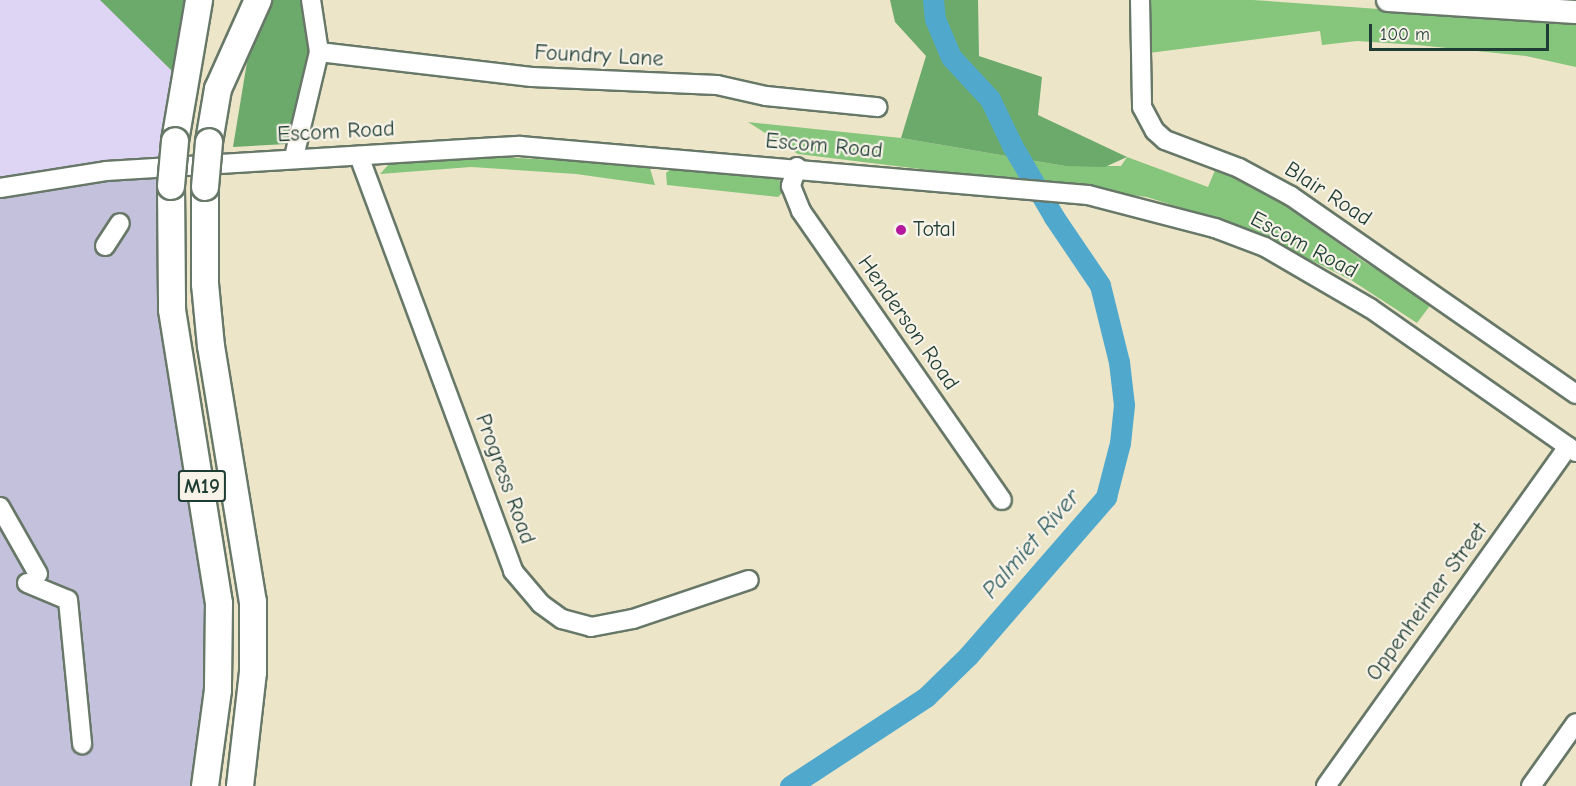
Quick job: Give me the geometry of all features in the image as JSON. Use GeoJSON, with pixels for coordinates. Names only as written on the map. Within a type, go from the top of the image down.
{"type":"FeatureCollection","features":[{"type":"Feature","properties":{"kind":"highway"},"geometry":{"type":"LineString","coordinates":[[192,47],[199,0]]}},
{"type":"Feature","properties":{"kind":"highway","name":"M19"},"geometry":{"type":"LineString","coordinates":[[205,0],[192,47],[175,141],[171,186],[172,309],[213,549],[219,603],[218,690],[205,786]]}},
{"type":"Feature","properties":{"kind":"highway","name":"M19"},"geometry":{"type":"LineString","coordinates":[[240,0],[218,89],[209,142],[205,187],[204,249],[211,346],[253,602],[253,672],[240,786]]}},
{"type":"Feature","properties":{"kind":"highway"},"geometry":{"type":"LineString","coordinates":[[218,89],[258,0]]}},
{"type":"Feature","properties":{"kind":"main road"},"geometry":{"type":"LineString","coordinates":[[1388,0],[1576,12]]}},
{"type":"Feature","properties":{"kind":"street"},"geometry":{"type":"LineString","coordinates":[[294,157],[319,52],[311,0]]}},
{"type":"Feature","properties":{"kind":"street","name":"Blair Road"},"geometry":{"type":"LineString","coordinates":[[1140,0],[1142,107],[1155,131],[1291,195],[1576,394]]}},
{"type":"Feature","properties":{"kind":"street","name":"Foundry Lane"},"geometry":{"type":"LineString","coordinates":[[319,52],[532,77],[717,86],[766,96],[877,107]]}},
{"type":"Feature","properties":{"kind":"street","name":"Escom Road"},"geometry":{"type":"LineString","coordinates":[[0,188],[87,173],[294,157],[359,156],[520,146],[796,167],[1088,195],[1215,228],[1265,247],[1370,308],[1572,450]]}},
{"type":"Feature","properties":{"kind":"street","name":"Progress Road"},"geometry":{"type":"LineString","coordinates":[[359,156],[513,571],[541,604],[562,619],[591,627],[633,619],[748,580]]}},
{"type":"Feature","properties":{"kind":"street","name":"Henderson Road"},"geometry":{"type":"LineString","coordinates":[[796,167],[791,186],[801,211],[1002,500]]}},
{"type":"Feature","properties":{"kind":"street"},"geometry":{"type":"LineString","coordinates":[[105,246],[120,223]]}},
{"type":"Feature","properties":{"kind":"street","name":"Oppenheimer Street"},"geometry":{"type":"LineString","coordinates":[[1326,786],[1572,450]]}},
{"type":"Feature","properties":{"kind":"street"},"geometry":{"type":"LineString","coordinates":[[0,507],[33,578],[68,600],[82,744]]}},
{"type":"Feature","properties":{"kind":"street"},"geometry":{"type":"LineString","coordinates":[[1531,786],[1576,723]]}},
{"type":"Feature","properties":{"kind":"shaded area"},"geometry":{"type":"Polygon","coordinates":[[[0,0],[198,0],[172,167],[0,188],[0,0]]]}},
{"type":"Feature","properties":{"kind":"shaded area"},"geometry":{"type":"Polygon","coordinates":[[[172,167],[170,185],[213,558],[204,786],[0,786],[0,188],[172,167]]]}},
{"type":"Feature","properties":{"kind":"green space"},"geometry":{"type":"Polygon","coordinates":[[[100,0],[188,0],[173,72],[100,0]]]}},
{"type":"Feature","properties":{"kind":"green space"},"geometry":{"type":"Polygon","coordinates":[[[268,0],[311,0],[317,38],[291,139],[287,144],[233,147],[247,62],[268,0]]]}},
{"type":"Feature","properties":{"kind":"green space"},"geometry":{"type":"Polygon","coordinates":[[[890,0],[978,0],[979,56],[1042,77],[1038,115],[1127,157],[1105,167],[1065,166],[901,138],[926,56],[895,22],[890,0]]]}},
{"type":"Feature","properties":{"kind":"green space"},"geometry":{"type":"Polygon","coordinates":[[[1151,0],[1253,0],[1576,23],[1576,67],[1526,56],[1417,45],[1357,41],[1322,45],[1320,31],[1149,53],[1151,0]]]}},
{"type":"Feature","properties":{"kind":"green space"},"geometry":{"type":"Polygon","coordinates":[[[748,122],[901,138],[1065,166],[1121,166],[1127,157],[1208,187],[1216,168],[1267,192],[1363,261],[1432,303],[1417,323],[1351,280],[1252,231],[1147,197],[798,154],[748,122]]]}},
{"type":"Feature","properties":{"kind":"green space"},"geometry":{"type":"Polygon","coordinates":[[[500,157],[649,165],[655,185],[576,174],[471,167],[380,174],[390,163],[500,157]]]}},
{"type":"Feature","properties":{"kind":"green space"},"geometry":{"type":"Polygon","coordinates":[[[672,168],[776,178],[782,182],[784,191],[778,197],[667,185],[666,173],[672,168]]]}},
{"type":"Feature","properties":{"kind":"waterway","name":"Palmiet River"},"geometry":{"type":"LineString","coordinates":[[790,786],[926,697],[968,656],[1106,497],[1120,443],[1124,405],[1119,362],[1100,285],[1054,217],[1012,145],[990,99],[951,57],[935,19],[933,0]]}},
{"type":"Feature","properties":{"kind":"place","name":"Total"},"geometry":{"type":"Point","coordinates":[901,230]}}]}
